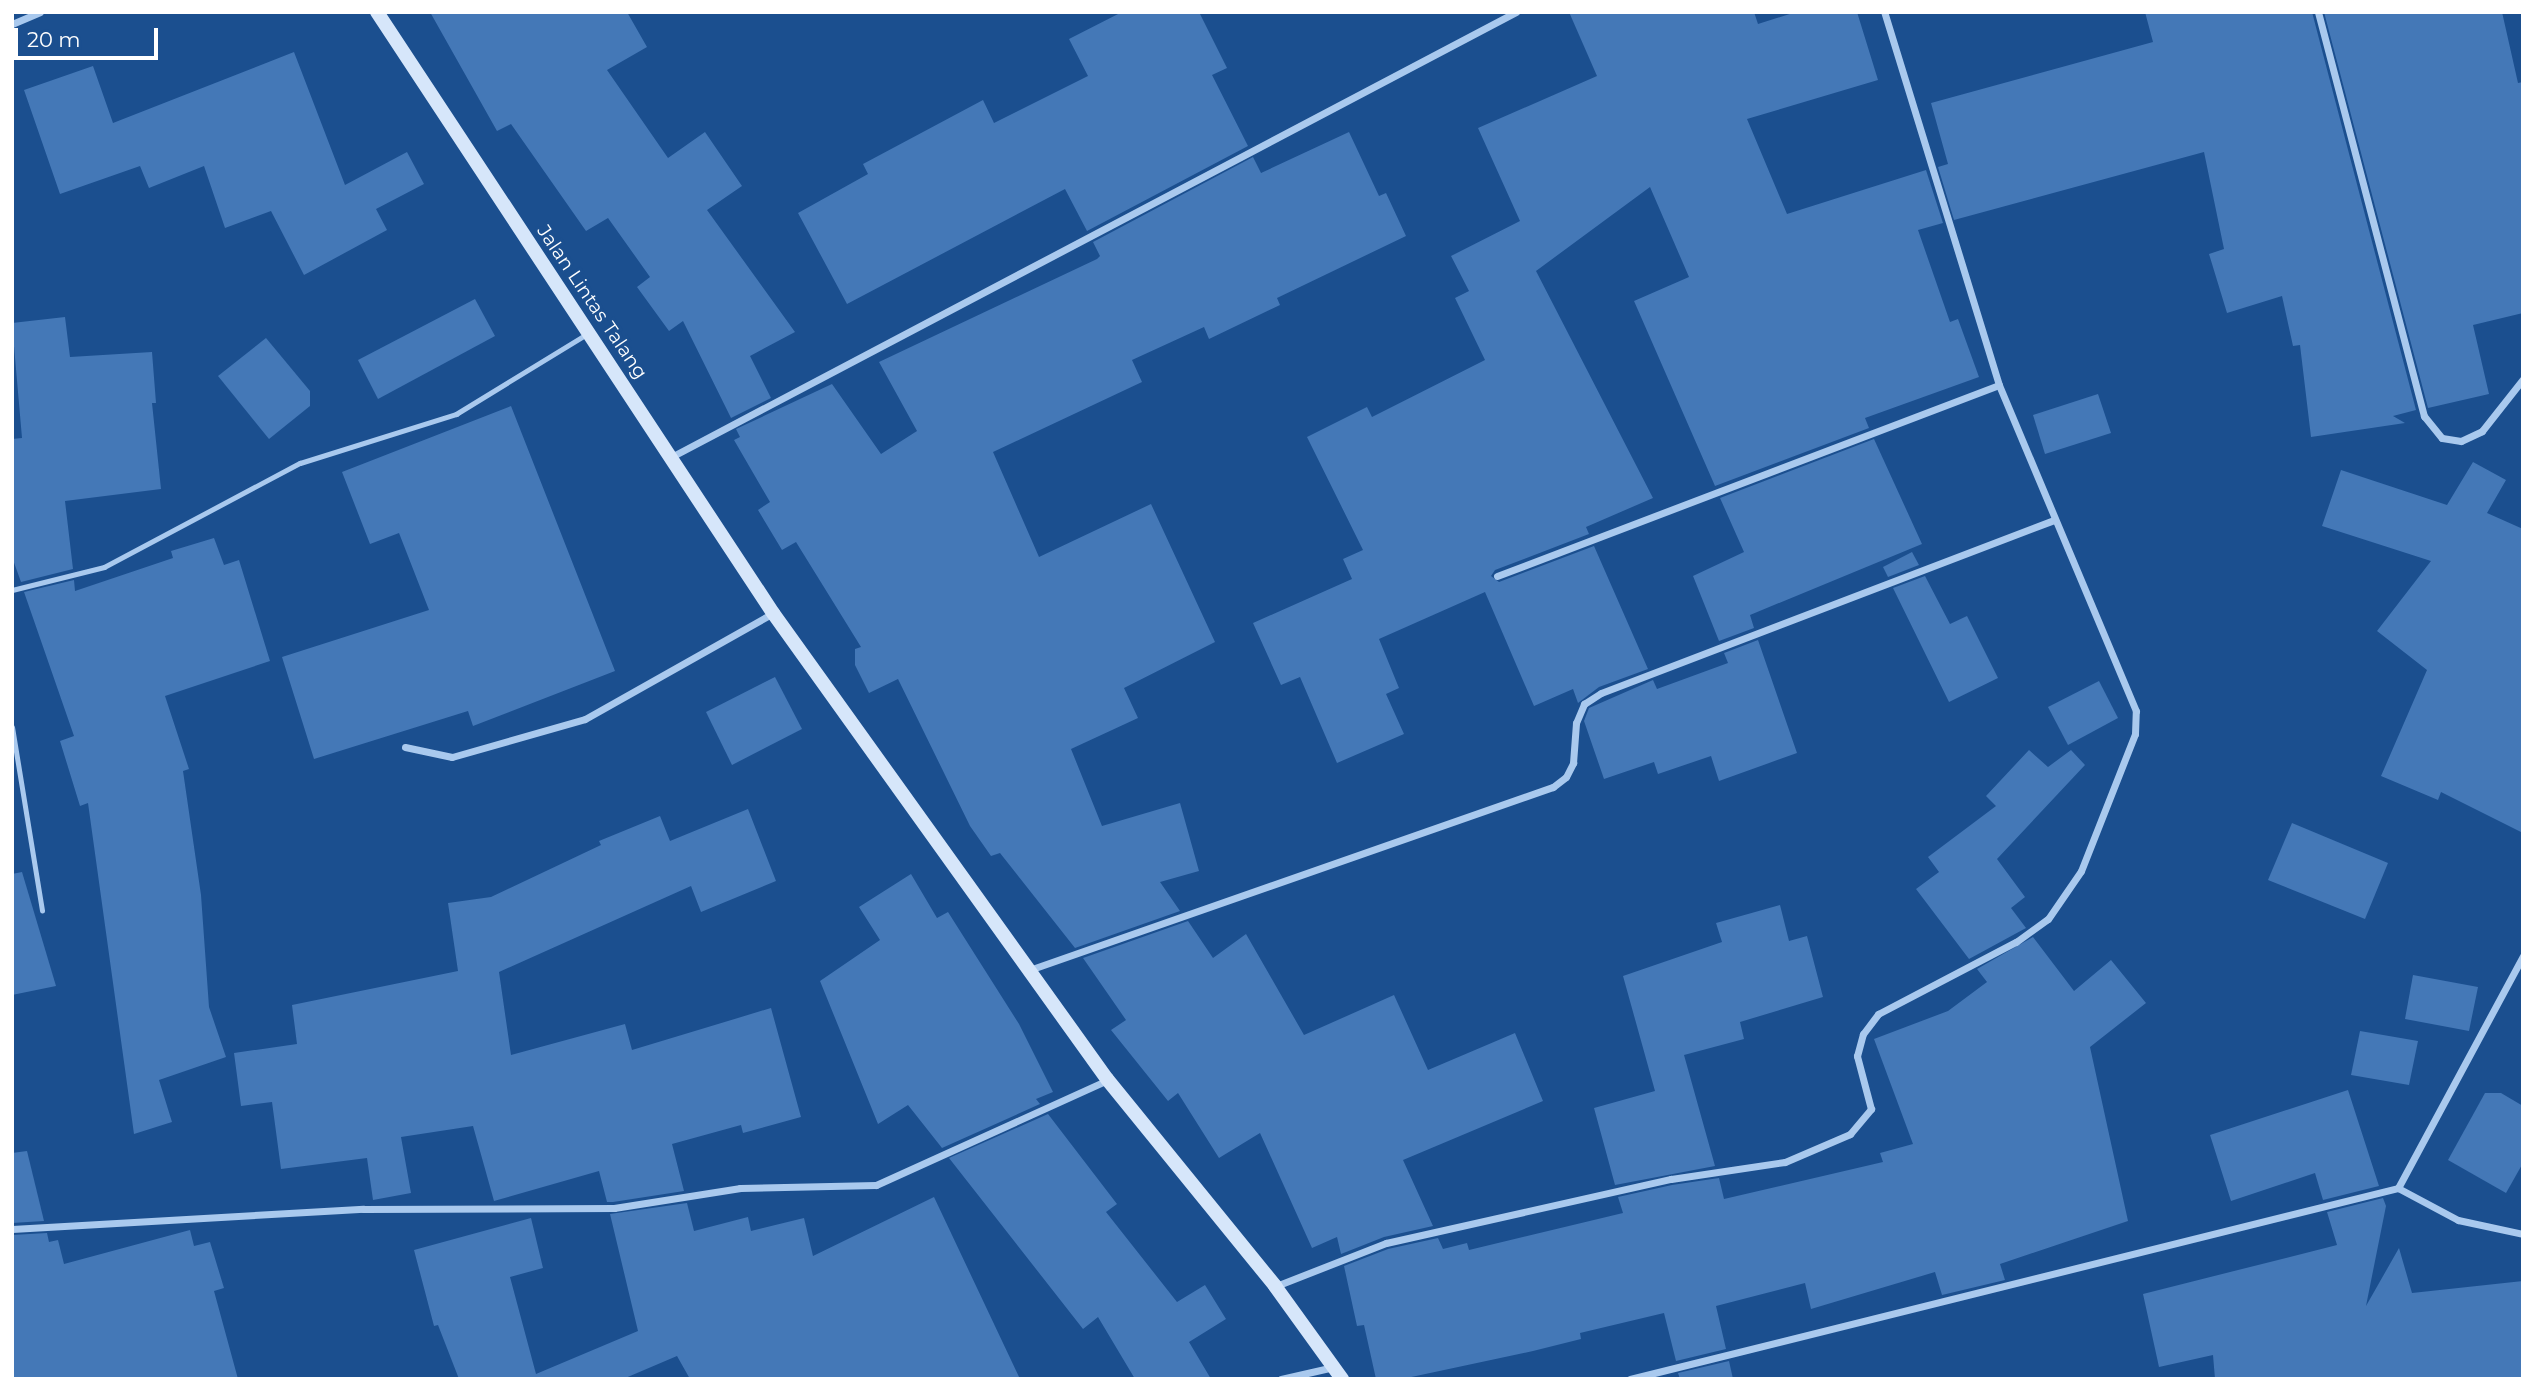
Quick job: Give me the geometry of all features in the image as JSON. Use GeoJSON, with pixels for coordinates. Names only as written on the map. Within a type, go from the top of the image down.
{"type":"FeatureCollection","features":[{"type":"Feature","properties":{"kind":"street"},"geometry":{"type":"LineString","coordinates":[[12,24],[40,12]]}},
{"type":"Feature","properties":{"kind":"street","name":"Jalan Lintas Talang"},"geometry":{"type":"LineString","coordinates":[[377,12],[588,333],[673,456],[773,613],[1032,969],[1107,1079],[1275,1286],[1338,1373]]}},
{"type":"Feature","properties":{"kind":"street"},"geometry":{"type":"LineString","coordinates":[[673,456],[1516,12]]}},
{"type":"Feature","properties":{"kind":"street"},"geometry":{"type":"LineString","coordinates":[[1275,1286],[1386,1243],[1671,1179],[1786,1162],[1859,1128],[1871,1109],[1857,1056],[1863,1034],[1878,1014],[2005,948],[2048,919],[2081,871],[2135,734],[2136,711],[1999,385],[1884,12]]}},
{"type":"Feature","properties":{"kind":"street"},"geometry":{"type":"LineString","coordinates":[[2318,12],[2424,416],[2442,438],[2461,441],[2482,431],[2523,379]]}},
{"type":"Feature","properties":{"kind":"street"},"geometry":{"type":"LineString","coordinates":[[1497,576],[1999,385]]}},
{"type":"Feature","properties":{"kind":"street"},"geometry":{"type":"LineString","coordinates":[[1032,969],[1553,787],[1566,777],[1573,763],[1576,723],[1584,705],[1601,692],[2055,520]]}},
{"type":"Feature","properties":{"kind":"street"},"geometry":{"type":"LineString","coordinates":[[405,747],[453,757],[585,719],[773,613]]}},
{"type":"Feature","properties":{"kind":"street"},"geometry":{"type":"LineString","coordinates":[[2398,1188],[2523,956]]}},
{"type":"Feature","properties":{"kind":"street"},"geometry":{"type":"LineString","coordinates":[[12,1229],[363,1209],[614,1208],[740,1188],[876,1185],[1107,1079]]}},
{"type":"Feature","properties":{"kind":"street"},"geometry":{"type":"LineString","coordinates":[[1630,1379],[2398,1188],[2458,1220],[2523,1234]]}},
{"type":"Feature","properties":{"kind":"street"},"geometry":{"type":"LineString","coordinates":[[1280,1379],[1338,1373]]}},
{"type":"Feature","properties":{"kind":"lane"},"geometry":{"type":"LineString","coordinates":[[12,590],[104,567],[300,463],[456,414],[588,333]]}},
{"type":"Feature","properties":{"kind":"lane"},"geometry":{"type":"LineString","coordinates":[[12,727],[42,911]]}},
{"type":"Feature","properties":{"kind":"building"},"geometry":{"type":"Polygon","coordinates":[[[430,12],[627,12],[647,47],[607,70],[668,158],[705,132],[742,186],[707,210],[795,332],[750,356],[771,398],[731,418],[683,321],[669,331],[637,287],[650,277],[608,218],[586,231],[511,124],[497,131],[430,12]]]}},
{"type":"Feature","properties":{"kind":"building"},"geometry":{"type":"Polygon","coordinates":[[[1122,12],[1199,12],[1227,68],[1212,75],[1248,146],[1087,231],[1065,189],[847,304],[798,213],[868,174],[863,164],[983,100],[994,123],[1088,76],[1069,39],[1122,12]]]}},
{"type":"Feature","properties":{"kind":"building"},"geometry":{"type":"Polygon","coordinates":[[[1569,12],[1754,12],[1758,24],[1796,12],[1857,12],[1878,80],[1747,119],[1787,214],[1926,170],[1943,223],[1918,230],[1950,322],[1958,319],[1979,377],[1865,418],[1869,428],[1715,486],[1634,301],[1689,277],[1650,187],[1536,271],[1653,498],[1586,527],[1589,534],[1495,570],[1491,576],[1499,582],[1594,546],[1648,669],[1599,687],[1578,703],[1573,689],[1534,706],[1485,592],[1379,639],[1399,688],[1386,694],[1404,734],[1337,763],[1300,677],[1281,685],[1253,623],[1352,579],[1343,559],[1363,550],[1307,437],[1367,407],[1372,417],[1485,360],[1455,298],[1469,291],[1451,256],[1520,221],[1478,128],[1597,76],[1569,12]]]}},
{"type":"Feature","properties":{"kind":"building"},"geometry":{"type":"Polygon","coordinates":[[[2145,12],[2312,12],[2416,410],[2393,416],[2405,423],[2311,437],[2300,345],[2293,346],[2282,296],[2227,313],[2209,254],[2224,249],[2204,152],[1954,220],[1938,167],[1948,164],[1931,103],[2153,42],[2145,12]]]}},
{"type":"Feature","properties":{"kind":"building"},"geometry":{"type":"Polygon","coordinates":[[[2324,12],[2502,12],[2518,83],[2523,82],[2523,313],[2473,325],[2489,394],[2428,408],[2324,12]]]}},
{"type":"Feature","properties":{"kind":"building"},"geometry":{"type":"Polygon","coordinates":[[[294,52],[345,185],[407,152],[424,184],[376,209],[387,230],[304,275],[271,211],[225,228],[204,166],[149,188],[140,166],[60,194],[24,90],[93,66],[113,123],[294,52]]]}},
{"type":"Feature","properties":{"kind":"building"},"geometry":{"type":"Polygon","coordinates":[[[1349,132],[1379,196],[1386,193],[1406,236],[1277,298],[1280,305],[1209,339],[1204,327],[1132,360],[1142,382],[993,452],[1039,557],[1151,504],[1215,642],[1124,688],[1138,718],[1071,749],[1102,826],[1180,803],[1199,871],[1160,882],[1180,911],[1075,948],[1000,853],[991,856],[970,826],[898,679],[869,693],[855,665],[855,649],[861,647],[796,542],[782,550],[758,510],[770,502],[734,440],[740,437],[736,429],[832,384],[881,454],[917,431],[879,362],[1097,259],[1100,256],[1093,242],[1253,157],[1261,173],[1349,132]]]}},
{"type":"Feature","properties":{"kind":"building"},"geometry":{"type":"Polygon","coordinates":[[[475,299],[495,336],[378,399],[358,360],[475,299]]]}},
{"type":"Feature","properties":{"kind":"building"},"geometry":{"type":"Polygon","coordinates":[[[65,317],[70,357],[152,352],[156,403],[152,403],[161,489],[65,501],[73,569],[21,582],[12,557],[12,439],[22,438],[12,323],[65,317]]]}},
{"type":"Feature","properties":{"kind":"building"},"geometry":{"type":"Polygon","coordinates":[[[266,338],[310,391],[310,406],[269,439],[218,376],[266,338]]]}},
{"type":"Feature","properties":{"kind":"building"},"geometry":{"type":"Polygon","coordinates":[[[2098,394],[2111,433],[2045,454],[2033,415],[2098,394]]]}},
{"type":"Feature","properties":{"kind":"building"},"geometry":{"type":"Polygon","coordinates":[[[511,406],[615,671],[473,726],[468,711],[314,759],[282,657],[429,610],[399,533],[370,544],[342,472],[511,406]]]}},
{"type":"Feature","properties":{"kind":"building"},"geometry":{"type":"Polygon","coordinates":[[[1874,439],[1922,544],[1750,615],[1754,628],[1719,641],[1693,576],[1744,552],[1720,498],[1874,439]]]}},
{"type":"Feature","properties":{"kind":"building"},"geometry":{"type":"Polygon","coordinates":[[[2473,462],[2506,480],[2487,513],[2523,529],[2523,833],[2441,792],[2438,800],[2381,776],[2427,670],[2377,631],[2431,561],[2322,526],[2341,470],[2447,505],[2473,462]]]}},
{"type":"Feature","properties":{"kind":"building"},"geometry":{"type":"Polygon","coordinates":[[[214,538],[224,565],[239,560],[270,661],[165,696],[189,769],[183,771],[201,895],[209,1007],[226,1057],[159,1080],[172,1122],[134,1134],[88,803],[80,806],[60,741],[74,736],[24,592],[74,580],[75,591],[173,558],[171,551],[214,538]]]}},
{"type":"Feature","properties":{"kind":"building"},"geometry":{"type":"Polygon","coordinates":[[[1912,552],[1919,565],[1888,577],[1883,567],[1912,552]]]}},
{"type":"Feature","properties":{"kind":"building"},"geometry":{"type":"Polygon","coordinates":[[[1925,576],[1950,624],[1967,616],[1998,678],[1949,702],[1893,588],[1925,576]]]}},
{"type":"Feature","properties":{"kind":"building"},"geometry":{"type":"Polygon","coordinates":[[[1758,640],[1797,753],[1719,781],[1711,756],[1658,774],[1654,762],[1604,779],[1584,721],[1589,708],[1653,680],[1657,689],[1728,663],[1724,653],[1758,640]]]}},
{"type":"Feature","properties":{"kind":"building"},"geometry":{"type":"Polygon","coordinates":[[[775,677],[802,729],[732,765],[706,712],[775,677]]]}},
{"type":"Feature","properties":{"kind":"building"},"geometry":{"type":"Polygon","coordinates":[[[2099,681],[2118,718],[2068,745],[2048,707],[2099,681]]]}},
{"type":"Feature","properties":{"kind":"building"},"geometry":{"type":"Polygon","coordinates":[[[2029,750],[2048,767],[2071,750],[2085,765],[1997,859],[2025,897],[2011,908],[2026,928],[1969,959],[1916,889],[1939,872],[1928,857],[1996,806],[1986,796],[2029,750]]]}},
{"type":"Feature","properties":{"kind":"building"},"geometry":{"type":"Polygon","coordinates":[[[748,809],[776,881],[701,912],[691,886],[499,972],[511,1055],[625,1024],[632,1050],[771,1008],[801,1117],[743,1133],[741,1125],[672,1144],[684,1191],[613,1202],[607,1202],[599,1171],[494,1201],[473,1126],[401,1137],[411,1193],[373,1200],[367,1158],[281,1169],[272,1102],[241,1106],[234,1053],[297,1044],[292,1005],[458,971],[448,903],[491,897],[601,845],[599,841],[660,816],[670,841],[748,809]]]}},
{"type":"Feature","properties":{"kind":"building"},"geometry":{"type":"Polygon","coordinates":[[[2292,823],[2388,863],[2365,919],[2268,880],[2292,823]]]}},
{"type":"Feature","properties":{"kind":"building"},"geometry":{"type":"Polygon","coordinates":[[[22,872],[56,986],[12,995],[12,874],[22,872]]]}},
{"type":"Feature","properties":{"kind":"building"},"geometry":{"type":"Polygon","coordinates":[[[911,874],[937,918],[948,912],[1019,1024],[1053,1092],[1036,1099],[1040,1104],[942,1148],[908,1105],[878,1124],[820,981],[880,940],[859,907],[911,874]]]}},
{"type":"Feature","properties":{"kind":"building"},"geometry":{"type":"Polygon","coordinates":[[[1780,905],[1789,941],[1807,936],[1823,997],[1740,1022],[1744,1039],[1684,1055],[1715,1166],[1615,1185],[1594,1108],[1655,1091],[1623,976],[1722,942],[1716,923],[1780,905]]]}},
{"type":"Feature","properties":{"kind":"building"},"geometry":{"type":"Polygon","coordinates":[[[1188,921],[1213,958],[1246,934],[1304,1035],[1394,995],[1428,1070],[1515,1033],[1543,1101],[1403,1160],[1433,1226],[1384,1237],[1341,1254],[1337,1237],[1312,1248],[1260,1133],[1219,1158],[1178,1093],[1168,1101],[1111,1030],[1126,1020],[1083,958],[1188,921]]]}},
{"type":"Feature","properties":{"kind":"building"},"geometry":{"type":"Polygon","coordinates":[[[2033,937],[2074,991],[2111,960],[2146,1003],[2090,1047],[2128,1221],[2000,1264],[2005,1280],[1942,1295],[1935,1272],[1811,1309],[1805,1283],[1716,1306],[1726,1349],[1676,1361],[1664,1313],[1580,1333],[1581,1339],[1533,1351],[1402,1379],[1376,1379],[1364,1325],[1357,1326],[1344,1266],[1388,1249],[1438,1238],[1443,1249],[1467,1243],[1469,1250],[1623,1213],[1618,1197],[1672,1185],[1719,1178],[1724,1199],[1883,1162],[1880,1153],[1913,1144],[1874,1039],[1948,1011],[1987,982],[1977,969],[2033,937]]]}},
{"type":"Feature","properties":{"kind":"building"},"geometry":{"type":"Polygon","coordinates":[[[2413,975],[2478,987],[2469,1031],[2405,1019],[2413,975]]]}},
{"type":"Feature","properties":{"kind":"building"},"geometry":{"type":"Polygon","coordinates":[[[2360,1031],[2418,1041],[2409,1085],[2351,1075],[2360,1031]]]}},
{"type":"Feature","properties":{"kind":"building"},"geometry":{"type":"Polygon","coordinates":[[[2348,1090],[2379,1186],[2323,1200],[2315,1173],[2231,1201],[2210,1135],[2348,1090]]]}},
{"type":"Feature","properties":{"kind":"building"},"geometry":{"type":"Polygon","coordinates":[[[2485,1093],[2501,1093],[2523,1106],[2523,1163],[2506,1193],[2448,1160],[2485,1093]]]}},
{"type":"Feature","properties":{"kind":"building"},"geometry":{"type":"Polygon","coordinates":[[[1048,1114],[1117,1204],[1106,1212],[1177,1302],[1205,1285],[1226,1319],[1189,1342],[1211,1379],[1135,1379],[1098,1317],[1083,1329],[949,1158],[1048,1114]]]}},
{"type":"Feature","properties":{"kind":"building"},"geometry":{"type":"Polygon","coordinates":[[[27,1151],[44,1221],[12,1223],[12,1153],[27,1151]]]}},
{"type":"Feature","properties":{"kind":"building"},"geometry":{"type":"Polygon","coordinates":[[[934,1197],[1020,1379],[690,1379],[677,1356],[623,1379],[459,1379],[438,1325],[434,1326],[414,1250],[531,1218],[543,1268],[510,1277],[536,1374],[638,1331],[610,1214],[687,1203],[694,1231],[748,1217],[751,1231],[804,1218],[813,1256],[934,1197]]]}},
{"type":"Feature","properties":{"kind":"building"},"geometry":{"type":"Polygon","coordinates":[[[2383,1198],[2386,1206],[2366,1306],[2399,1248],[2412,1293],[2523,1281],[2523,1379],[2215,1379],[2213,1355],[2159,1367],[2143,1294],[2337,1245],[2327,1212],[2383,1198]]]}},
{"type":"Feature","properties":{"kind":"building"},"geometry":{"type":"Polygon","coordinates":[[[190,1230],[194,1246],[210,1242],[224,1288],[214,1291],[238,1379],[12,1379],[12,1235],[47,1233],[49,1242],[58,1240],[64,1264],[190,1230]]]}},
{"type":"Feature","properties":{"kind":"building"},"geometry":{"type":"Polygon","coordinates":[[[1729,1361],[1733,1379],[1680,1379],[1678,1373],[1729,1361]]]}}]}
